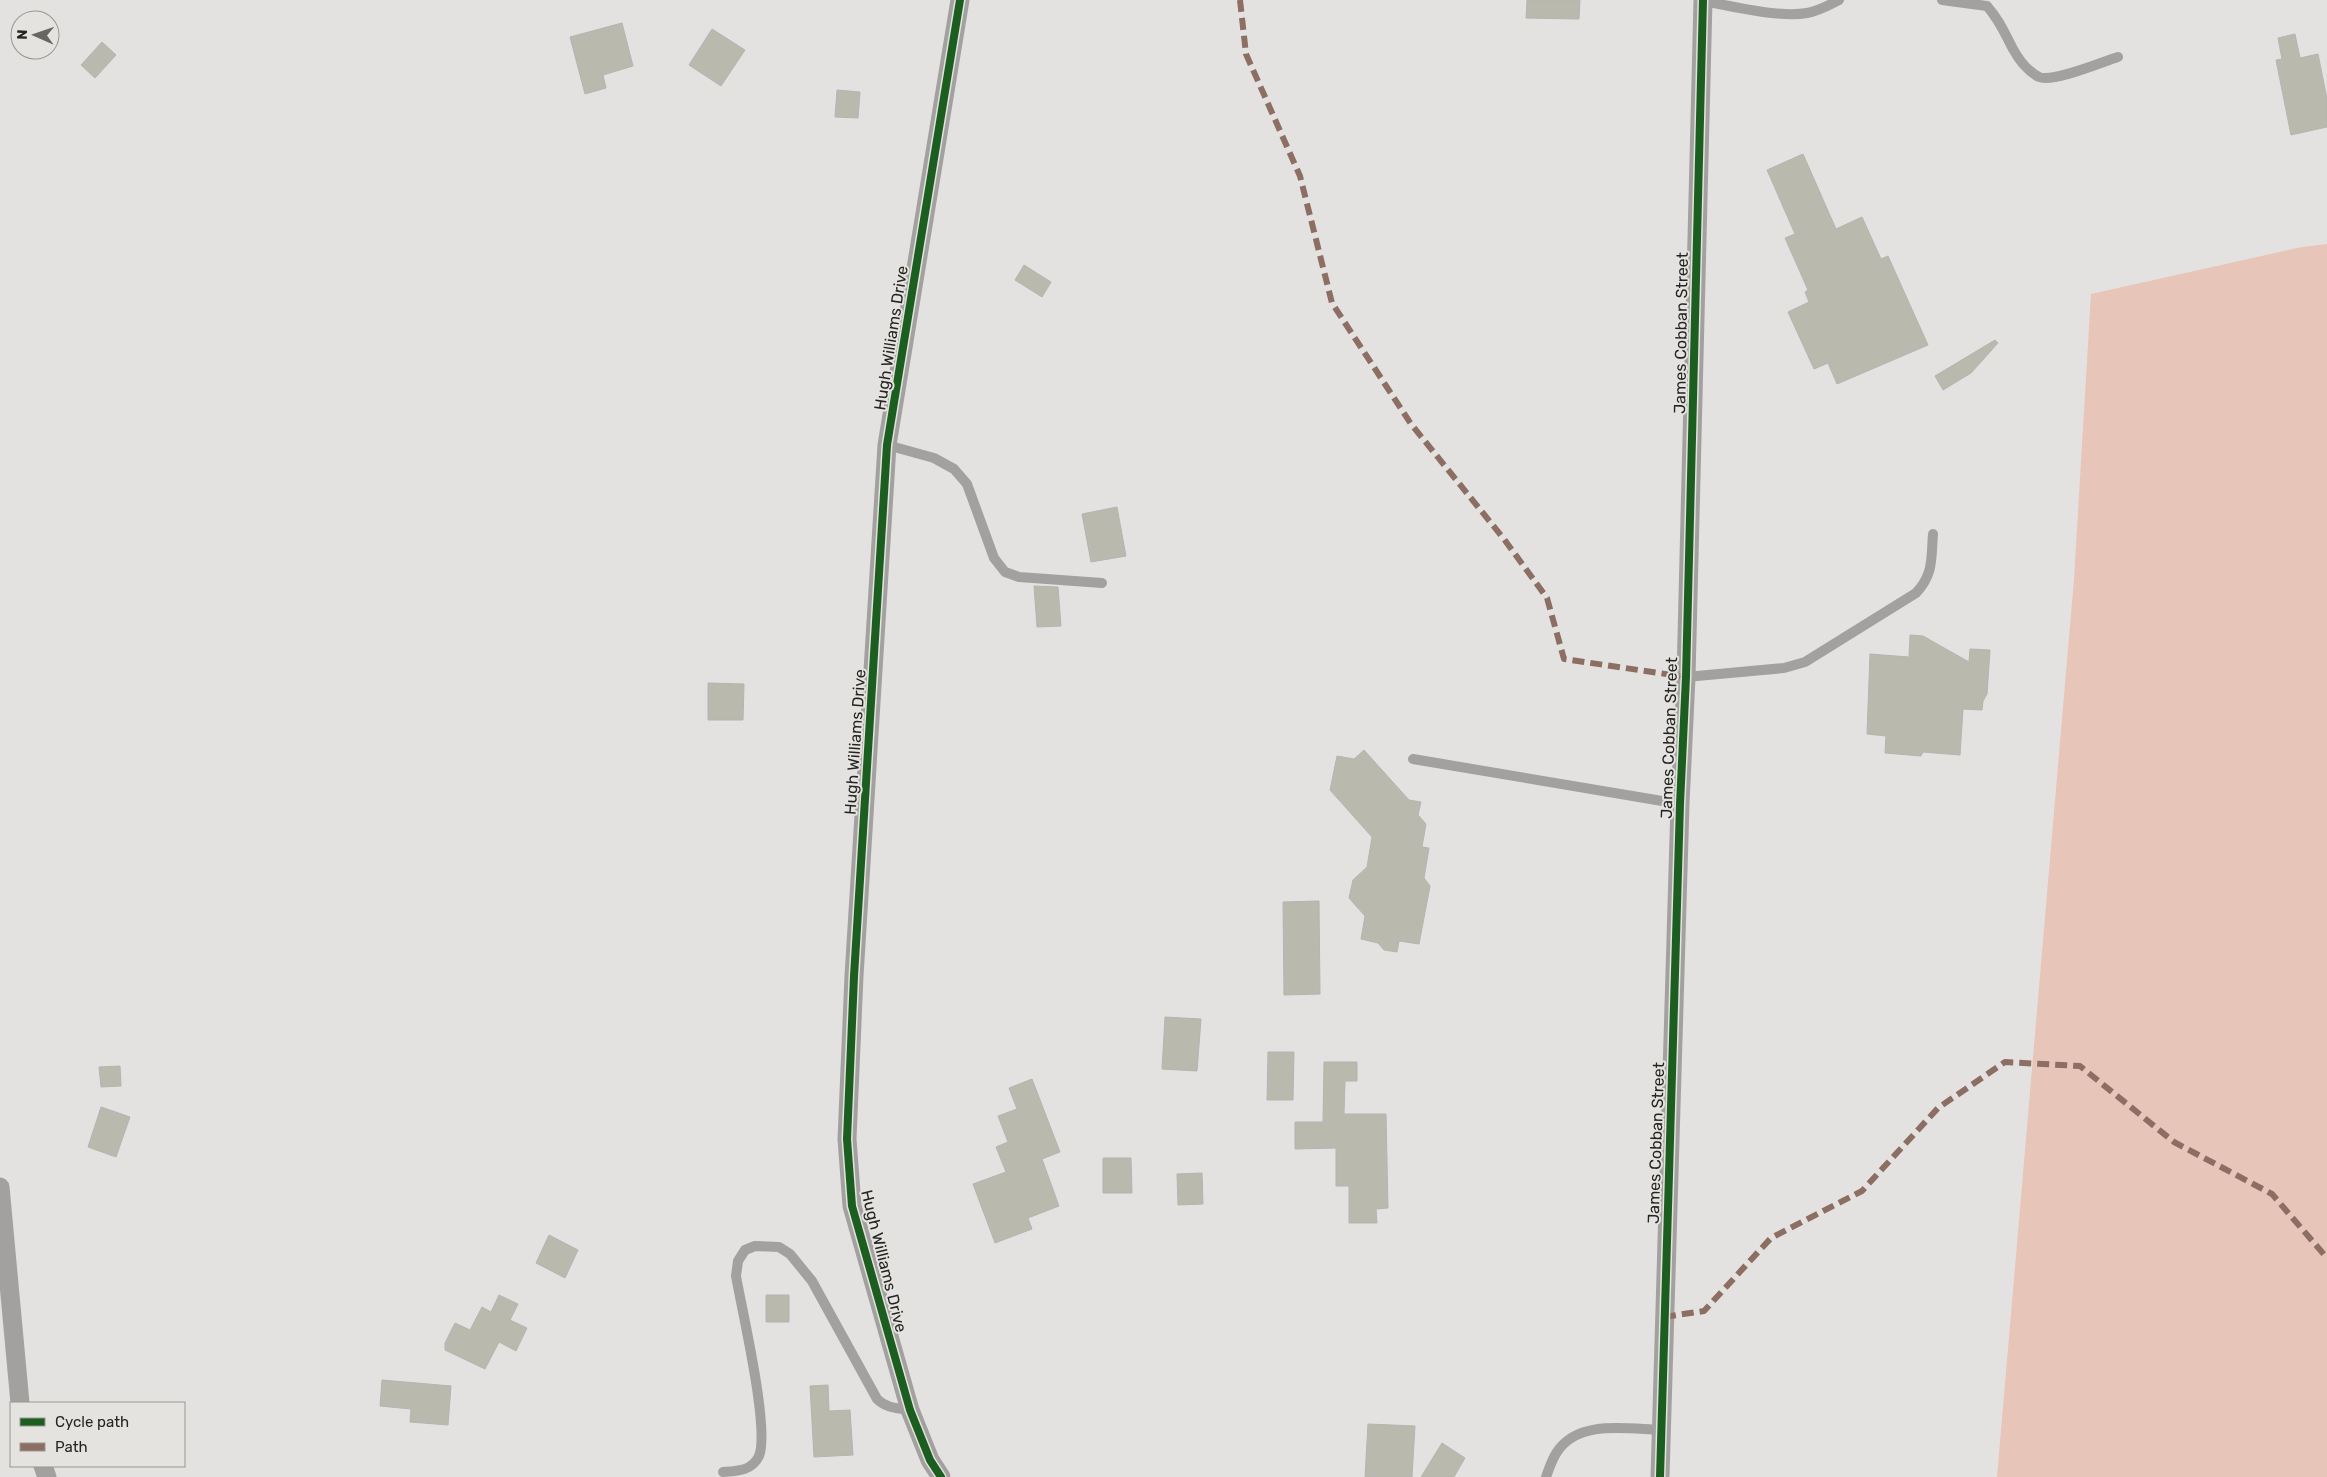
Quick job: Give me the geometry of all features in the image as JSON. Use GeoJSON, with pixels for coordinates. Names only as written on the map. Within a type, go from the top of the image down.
{"type":"FeatureCollection","features":[{"type":"Feature","properties":{"kind":"street","name":"Hugh Williams Drive"},"geometry":{"type":"LineString","coordinates":[[941,1477],[930,1460],[910,1410],[852,1206],[847,1139],[854,976],[887,444],[960,0]]}},
{"type":"Feature","properties":{"kind":"street","name":"James Cobban Street"},"geometry":{"type":"LineString","coordinates":[[1660,1477],[1680,804],[1686,677],[1703,1]]}},
{"type":"Feature","properties":{"kind":"street"},"geometry":{"type":"LineString","coordinates":[[0,1187],[20,1402]]}},
{"type":"Feature","properties":{"kind":"lane"},"geometry":{"type":"LineString","coordinates":[[1703,1],[1787,14],[1806,14],[1821,10],[1839,0]]}},
{"type":"Feature","properties":{"kind":"lane"},"geometry":{"type":"LineString","coordinates":[[1942,0],[1987,6],[2000,21],[2013,49],[2026,68],[2041,78],[2055,76],[2118,57]]}},
{"type":"Feature","properties":{"kind":"lane"},"geometry":{"type":"LineString","coordinates":[[887,444],[934,458],[954,469],[967,484],[994,558],[1005,572],[1020,577],[1102,583]]}},
{"type":"Feature","properties":{"kind":"lane"},"geometry":{"type":"LineString","coordinates":[[1686,677],[1784,668],[1805,662],[1916,593],[1926,582],[1931,570],[1933,534]]}},
{"type":"Feature","properties":{"kind":"lane"},"geometry":{"type":"LineString","coordinates":[[1413,759],[1680,804]]}},
{"type":"Feature","properties":{"kind":"lane"},"geometry":{"type":"LineString","coordinates":[[722,1472],[741,1471],[750,1467],[759,1457],[762,1440],[759,1406],[736,1276],[738,1261],[745,1250],[755,1246],[779,1247],[790,1254],[812,1280],[876,1399],[882,1405],[910,1410]]}},
{"type":"Feature","properties":{"kind":"lane"},"geometry":{"type":"LineString","coordinates":[[1546,1477],[1557,1451],[1577,1434],[1600,1428],[1661,1430]]}},
{"type":"Feature","properties":{"kind":"shaded area"},"geometry":{"type":"Polygon","coordinates":[[[2327,244],[2327,1477],[1997,1477],[2074,579],[2091,294],[2302,247],[2327,244]]]}},
{"type":"Feature","properties":{"kind":"building"},"geometry":{"type":"Polygon","coordinates":[[[1527,0],[1580,0],[1579,19],[1526,18],[1527,0]]]}},
{"type":"Feature","properties":{"kind":"building"},"geometry":{"type":"Polygon","coordinates":[[[622,23],[633,66],[603,75],[606,88],[585,94],[570,37],[622,23]]]}},
{"type":"Feature","properties":{"kind":"building"},"geometry":{"type":"Polygon","coordinates":[[[712,29],[745,50],[721,86],[689,65],[712,29]]]}},
{"type":"Feature","properties":{"kind":"building"},"geometry":{"type":"Polygon","coordinates":[[[2295,34],[2300,58],[2318,54],[2327,99],[2327,127],[2291,135],[2276,60],[2282,59],[2278,38],[2295,34]]]}},
{"type":"Feature","properties":{"kind":"building"},"geometry":{"type":"Polygon","coordinates":[[[102,42],[116,55],[95,78],[81,65],[102,42]]]}},
{"type":"Feature","properties":{"kind":"building"},"geometry":{"type":"Polygon","coordinates":[[[837,90],[860,92],[858,118],[835,117],[837,90]]]}},
{"type":"Feature","properties":{"kind":"building"},"geometry":{"type":"Polygon","coordinates":[[[1803,154],[1836,229],[1862,217],[1881,259],[1888,256],[1928,345],[1837,384],[1828,363],[1814,369],[1788,312],[1809,302],[1805,292],[1808,290],[1785,238],[1795,234],[1767,170],[1803,154]]]}},
{"type":"Feature","properties":{"kind":"building"},"geometry":{"type":"Polygon","coordinates":[[[1024,265],[1051,282],[1042,297],[1015,280],[1024,265]]]}},
{"type":"Feature","properties":{"kind":"building"},"geometry":{"type":"Polygon","coordinates":[[[1995,340],[1998,343],[1971,373],[1943,390],[1935,376],[1995,340]]]}},
{"type":"Feature","properties":{"kind":"building"},"geometry":{"type":"Polygon","coordinates":[[[1117,507],[1126,556],[1091,562],[1082,514],[1117,507]]]}},
{"type":"Feature","properties":{"kind":"building"},"geometry":{"type":"Polygon","coordinates":[[[1034,586],[1058,587],[1061,626],[1037,627],[1034,586]]]}},
{"type":"Feature","properties":{"kind":"building"},"geometry":{"type":"Polygon","coordinates":[[[1910,635],[1923,636],[1969,662],[1970,649],[1990,650],[1987,694],[1983,701],[1982,710],[1963,709],[1960,755],[1923,752],[1921,756],[1885,753],[1886,736],[1867,734],[1870,654],[1909,657],[1910,635]]]}},
{"type":"Feature","properties":{"kind":"building"},"geometry":{"type":"Polygon","coordinates":[[[708,683],[744,684],[743,720],[708,720],[708,683]]]}},
{"type":"Feature","properties":{"kind":"building"},"geometry":{"type":"Polygon","coordinates":[[[1364,750],[1409,800],[1421,802],[1418,815],[1426,824],[1422,847],[1429,848],[1424,878],[1430,886],[1419,944],[1399,941],[1397,952],[1384,950],[1378,943],[1361,939],[1365,916],[1349,898],[1353,880],[1367,867],[1372,837],[1330,790],[1337,756],[1354,759],[1364,750]]]}},
{"type":"Feature","properties":{"kind":"building"},"geometry":{"type":"Polygon","coordinates":[[[1319,901],[1320,994],[1284,995],[1283,902],[1319,901]]]}},
{"type":"Feature","properties":{"kind":"building"},"geometry":{"type":"Polygon","coordinates":[[[1165,1017],[1201,1019],[1197,1071],[1162,1069],[1165,1017]]]}},
{"type":"Feature","properties":{"kind":"building"},"geometry":{"type":"Polygon","coordinates":[[[1268,1052],[1294,1052],[1293,1100],[1267,1100],[1268,1052]]]}},
{"type":"Feature","properties":{"kind":"building"},"geometry":{"type":"Polygon","coordinates":[[[1324,1062],[1357,1062],[1357,1081],[1345,1081],[1344,1114],[1386,1114],[1388,1208],[1376,1209],[1377,1223],[1349,1223],[1349,1186],[1336,1186],[1336,1148],[1295,1149],[1295,1122],[1323,1122],[1324,1062]]]}},
{"type":"Feature","properties":{"kind":"building"},"geometry":{"type":"Polygon","coordinates":[[[120,1066],[121,1086],[101,1087],[99,1067],[120,1066]]]}},
{"type":"Feature","properties":{"kind":"building"},"geometry":{"type":"Polygon","coordinates":[[[1032,1079],[1060,1152],[1042,1159],[1059,1206],[1028,1218],[1032,1229],[995,1243],[973,1184],[1006,1172],[996,1147],[1008,1142],[998,1116],[1017,1109],[1009,1088],[1032,1079]]]}},
{"type":"Feature","properties":{"kind":"building"},"geometry":{"type":"Polygon","coordinates":[[[101,1107],[130,1117],[116,1157],[88,1147],[101,1107]]]}},
{"type":"Feature","properties":{"kind":"building"},"geometry":{"type":"Polygon","coordinates":[[[1103,1158],[1131,1158],[1132,1193],[1103,1193],[1103,1158]]]}},
{"type":"Feature","properties":{"kind":"building"},"geometry":{"type":"Polygon","coordinates":[[[1202,1173],[1203,1204],[1178,1205],[1177,1174],[1202,1173]]]}},
{"type":"Feature","properties":{"kind":"building"},"geometry":{"type":"Polygon","coordinates":[[[549,1235],[578,1250],[565,1278],[536,1263],[549,1235]]]}},
{"type":"Feature","properties":{"kind":"building"},"geometry":{"type":"Polygon","coordinates":[[[499,1295],[518,1304],[510,1320],[527,1328],[516,1351],[499,1342],[485,1369],[445,1350],[445,1343],[455,1323],[470,1330],[482,1307],[491,1312],[499,1295]]]}},
{"type":"Feature","properties":{"kind":"building"},"geometry":{"type":"Polygon","coordinates":[[[766,1295],[789,1295],[789,1322],[766,1322],[766,1295]]]}},
{"type":"Feature","properties":{"kind":"building"},"geometry":{"type":"Polygon","coordinates":[[[382,1380],[451,1386],[448,1425],[410,1422],[411,1409],[380,1406],[382,1380]]]}},
{"type":"Feature","properties":{"kind":"building"},"geometry":{"type":"Polygon","coordinates":[[[828,1385],[829,1411],[850,1410],[853,1455],[814,1457],[810,1386],[828,1385]]]}},
{"type":"Feature","properties":{"kind":"building"},"geometry":{"type":"Polygon","coordinates":[[[1368,1424],[1415,1426],[1412,1477],[1365,1477],[1368,1424]]]}},
{"type":"Feature","properties":{"kind":"building"},"geometry":{"type":"Polygon","coordinates":[[[1442,1443],[1465,1458],[1454,1477],[1421,1477],[1442,1443]]]}},
{"type":"Feature","properties":{"kind":"marked path"},"geometry":{"type":"LineString","coordinates":[[1240,0],[1246,54],[1300,176],[1332,303],[1411,424],[1504,539],[1547,598],[1564,659],[1686,677]]}},
{"type":"Feature","properties":{"kind":"marked path"},"geometry":{"type":"LineString","coordinates":[[1664,1317],[1704,1311],[1771,1238],[1862,1191],[1938,1108],[2005,1062],[2080,1066],[2174,1142],[2272,1194],[2327,1258]]}},
{"type":"Feature","properties":{"kind":"cycle path"},"geometry":{"type":"LineString","coordinates":[[941,1477],[930,1460],[910,1410],[852,1206],[847,1139],[854,976],[887,445],[960,0]]}},
{"type":"Feature","properties":{"kind":"cycle path"},"geometry":{"type":"LineString","coordinates":[[1660,1477],[1680,804],[1686,677],[1703,0]]}}]}
